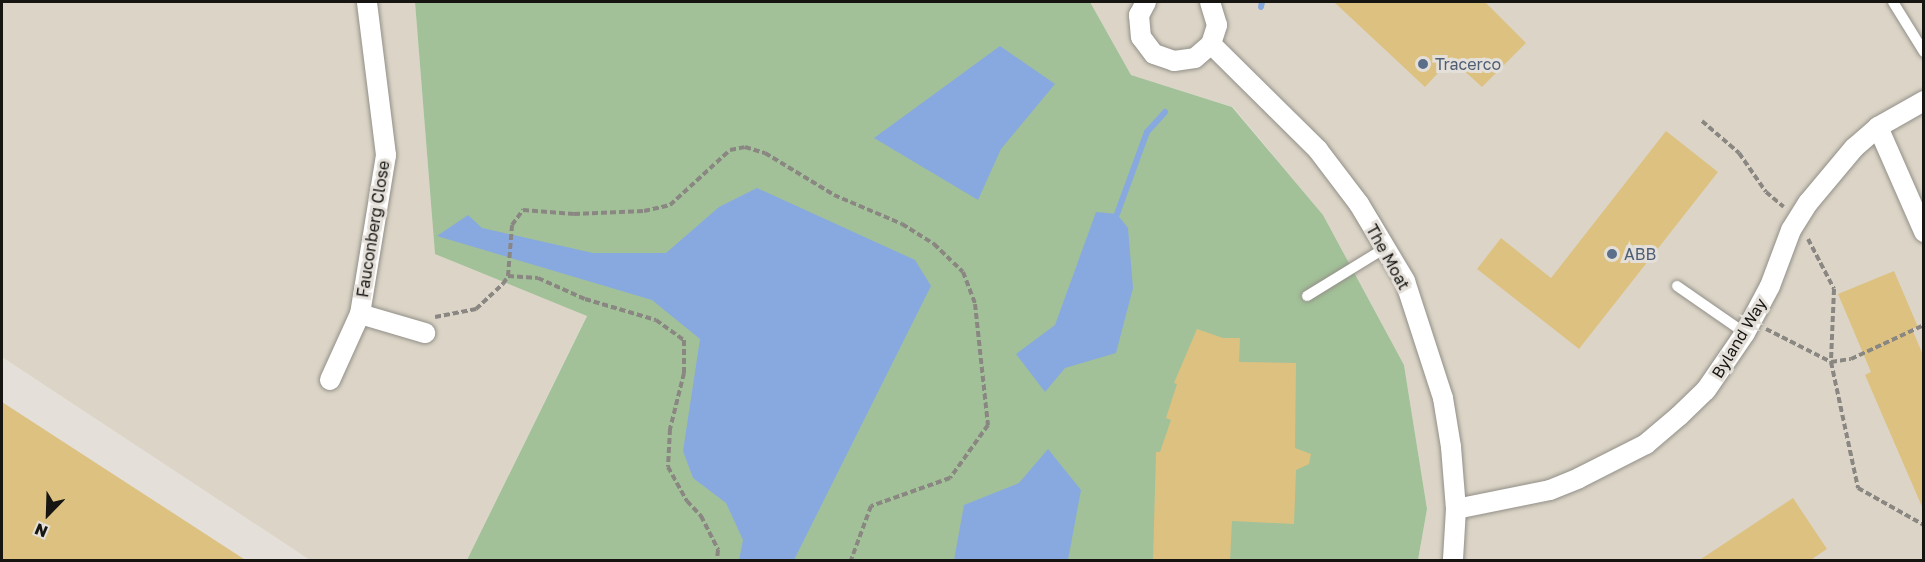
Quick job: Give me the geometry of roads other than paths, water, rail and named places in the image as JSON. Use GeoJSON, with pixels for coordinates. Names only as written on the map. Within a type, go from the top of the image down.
{"type":"FeatureCollection","features":[{"type":"Feature","properties":{"kind":"street","name":"Fauconberg Close"},"geometry":{"type":"LineString","coordinates":[[330,380],[360,314],[386,154],[367,2]]}},
{"type":"Feature","properties":{"kind":"street"},"geometry":{"type":"LineString","coordinates":[[1146,2],[1139,15],[1141,37],[1154,54],[1174,61],[1195,58],[1211,44],[1217,25],[1210,2]]}},
{"type":"Feature","properties":{"kind":"street","name":"The Moat"},"geometry":{"type":"LineString","coordinates":[[1211,44],[1318,150],[1359,204],[1405,281],[1443,398],[1456,509],[1453,561]]}},
{"type":"Feature","properties":{"kind":"street","name":"Byland Way"},"geometry":{"type":"LineString","coordinates":[[1456,509],[1550,490],[1646,444],[1706,390],[1748,328],[1798,219],[1830,176],[1878,128],[1923,101]]}},
{"type":"Feature","properties":{"kind":"street"},"geometry":{"type":"LineString","coordinates":[[1878,128],[1923,229]]}},
{"type":"Feature","properties":{"kind":"street","name":"Fauconberg Close"},"geometry":{"type":"LineString","coordinates":[[360,314],[425,333]]}},
{"type":"Feature","properties":{"kind":"lane"},"geometry":{"type":"LineString","coordinates":[[1893,2],[1923,52]]}},
{"type":"Feature","properties":{"kind":"lane"},"geometry":{"type":"LineString","coordinates":[[1307,296],[1385,249]]}},
{"type":"Feature","properties":{"kind":"lane"},"geometry":{"type":"LineString","coordinates":[[1677,286],[1748,328]]}},
{"type":"Feature","properties":{"kind":"water"},"geometry":{"type":"Polygon","coordinates":[[[1000,46],[1055,84],[1001,149],[978,200],[874,138],[1000,46]]]}},
{"type":"Feature","properties":{"kind":"water"},"geometry":{"type":"Polygon","coordinates":[[[757,188],[915,260],[931,286],[794,560],[739,560],[743,540],[726,503],[693,478],[683,451],[700,339],[652,300],[437,236],[468,215],[482,228],[593,253],[666,253],[719,207],[757,188]]]}},
{"type":"Feature","properties":{"kind":"water"},"geometry":{"type":"Polygon","coordinates":[[[1096,212],[1117,214],[1128,228],[1133,288],[1116,353],[1065,368],[1045,392],[1016,354],[1055,325],[1096,212]]]}},
{"type":"Feature","properties":{"kind":"water"},"geometry":{"type":"Polygon","coordinates":[[[1048,449],[1081,490],[1068,560],[954,560],[964,505],[1019,483],[1048,449]]]}},
{"type":"Feature","properties":{"kind":"waterway"},"geometry":{"type":"LineString","coordinates":[[1261,7],[1262,2]]}},
{"type":"Feature","properties":{"kind":"waterway"},"geometry":{"type":"LineString","coordinates":[[1117,214],[1147,132],[1165,112]]}},
{"type":"Feature","properties":{"kind":"place","name":"Tracerco"},"geometry":{"type":"Point","coordinates":[1423,64]}},
{"type":"Feature","properties":{"kind":"place","name":"ABB"},"geometry":{"type":"Point","coordinates":[1612,254]}}]}
